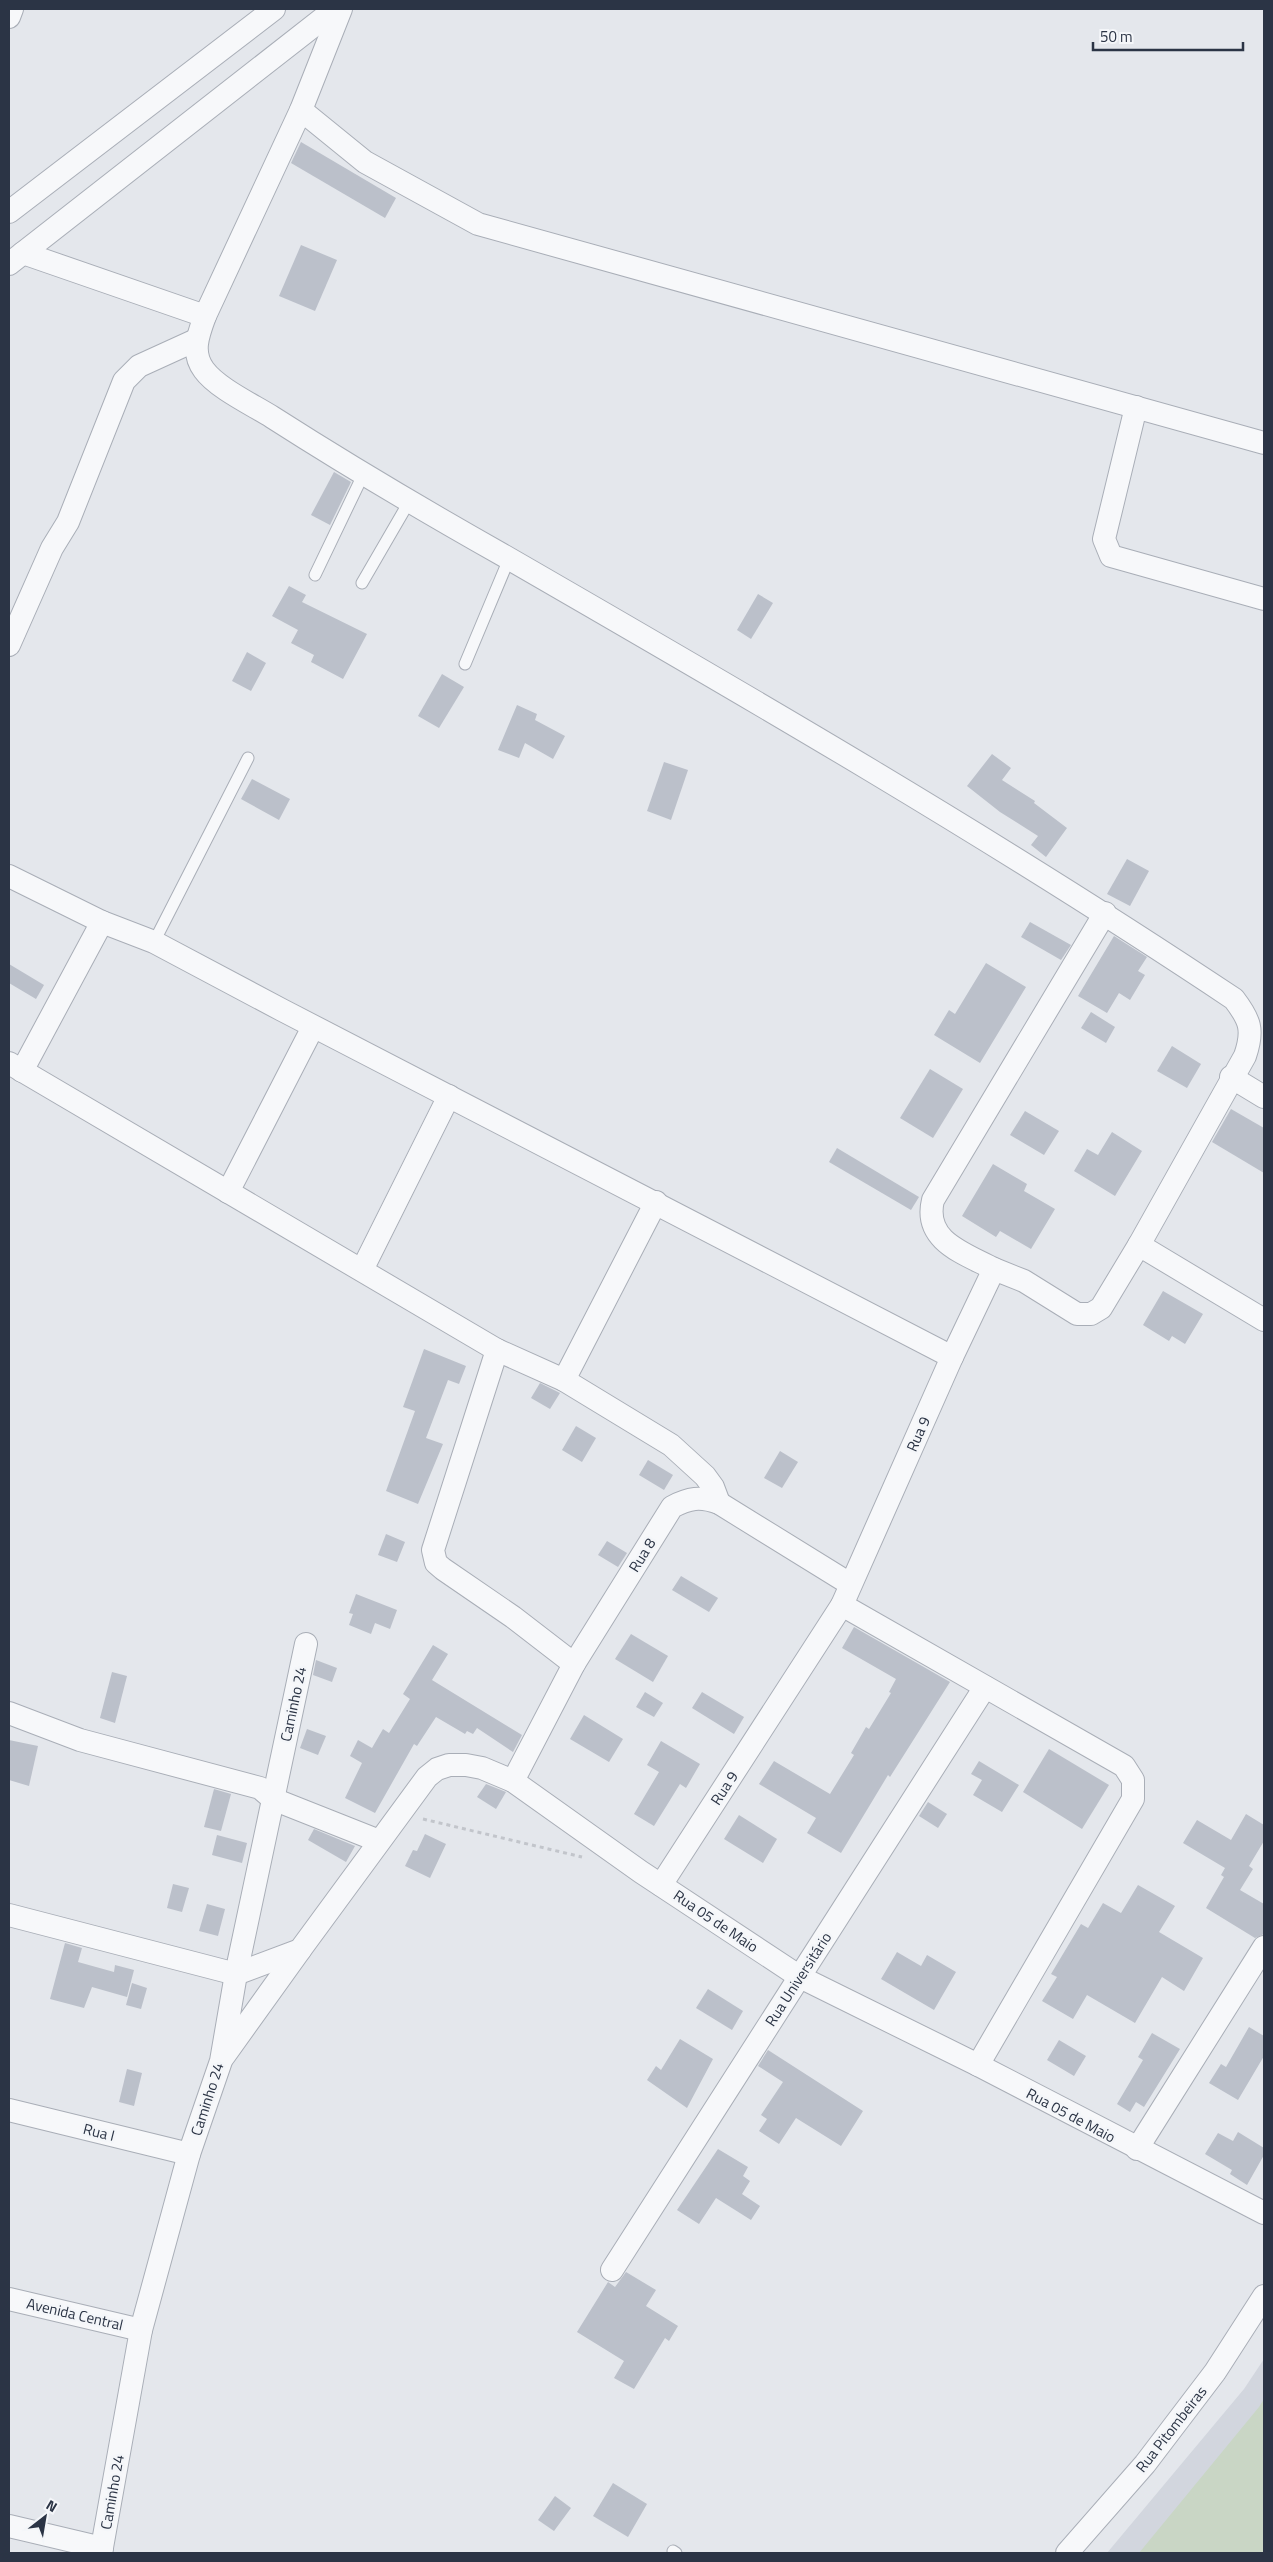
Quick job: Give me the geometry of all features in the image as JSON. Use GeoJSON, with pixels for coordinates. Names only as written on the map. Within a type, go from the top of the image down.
{"type":"FeatureCollection","features":[{"type":"Feature","properties":{"kind":"street"},"geometry":{"type":"LineString","coordinates":[[9,17],[12,9]]}},
{"type":"Feature","properties":{"kind":"street"},"geometry":{"type":"LineString","coordinates":[[9,212],[274,9]]}},
{"type":"Feature","properties":{"kind":"street"},"geometry":{"type":"LineString","coordinates":[[16,258],[335,9]]}},
{"type":"Feature","properties":{"kind":"street"},"geometry":{"type":"LineString","coordinates":[[341,9],[301,110],[205,316],[196,340],[198,357],[203,369],[211,377],[363,476],[711,676],[1105,913],[1234,998],[1243,1010],[1251,1033],[1245,1056],[1231,1077],[1139,1246],[1101,1308],[1091,1314],[1077,1314],[1024,1282],[964,1253],[937,1235],[932,1223],[931,1211],[934,1200],[1105,913]]}},
{"type":"Feature","properties":{"kind":"street"},"geometry":{"type":"LineString","coordinates":[[301,110],[365,162],[478,224],[1264,443]]}},
{"type":"Feature","properties":{"kind":"street"},"geometry":{"type":"LineString","coordinates":[[16,258],[205,316]]}},
{"type":"Feature","properties":{"kind":"street"},"geometry":{"type":"LineString","coordinates":[[9,645],[52,548],[68,522],[124,381],[139,366],[196,340]]}},
{"type":"Feature","properties":{"kind":"street"},"geometry":{"type":"LineString","coordinates":[[1136,407],[1104,539],[1111,556],[1264,599]]}},
{"type":"Feature","properties":{"kind":"street"},"geometry":{"type":"LineString","coordinates":[[9,876],[102,922],[154,942],[656,1202],[828,1294],[952,1356]]}},
{"type":"Feature","properties":{"kind":"street"},"geometry":{"type":"LineString","coordinates":[[102,922],[15,1067],[497,1350],[564,1380],[671,1445],[696,1466],[713,1487],[719,1503]]}},
{"type":"Feature","properties":{"kind":"street"},"geometry":{"type":"LineString","coordinates":[[228,1192],[313,1026]]}},
{"type":"Feature","properties":{"kind":"street"},"geometry":{"type":"LineString","coordinates":[[1231,1077],[1264,1097]]}},
{"type":"Feature","properties":{"kind":"street"},"geometry":{"type":"LineString","coordinates":[[362,1270],[449,1096]]}},
{"type":"Feature","properties":{"kind":"street"},"geometry":{"type":"LineString","coordinates":[[564,1380],[656,1202]]}},
{"type":"Feature","properties":{"kind":"street"},"geometry":{"type":"LineString","coordinates":[[1139,1246],[1264,1320]]}},
{"type":"Feature","properties":{"kind":"street","name":"Rua 9"},"geometry":{"type":"LineString","coordinates":[[661,1885],[842,1605],[952,1356],[994,1269]]}},
{"type":"Feature","properties":{"kind":"street"},"geometry":{"type":"LineString","coordinates":[[497,1350],[433,1550],[433,1557],[443,1569],[513,1617],[574,1664]]}},
{"type":"Feature","properties":{"kind":"street","name":"Rua 8"},"geometry":{"type":"LineString","coordinates":[[513,1781],[574,1664],[672,1508],[696,1466]]}},
{"type":"Feature","properties":{"kind":"street"},"geometry":{"type":"LineString","coordinates":[[672,1508],[695,1498],[706,1498],[719,1503],[850,1584]]}},
{"type":"Feature","properties":{"kind":"street"},"geometry":{"type":"LineString","coordinates":[[842,1605],[1124,1766],[1131,1774],[1134,1788],[1132,1799],[978,2065]]}},
{"type":"Feature","properties":{"kind":"street","name":"Caminho 24"},"geometry":{"type":"LineString","coordinates":[[101,2551],[141,2330],[189,2154],[220,2061],[236,1974],[306,1644]]}},
{"type":"Feature","properties":{"kind":"street","name":"Rua Universitário"},"geometry":{"type":"LineString","coordinates":[[612,2270],[984,1687]]}},
{"type":"Feature","properties":{"kind":"street"},"geometry":{"type":"LineString","coordinates":[[9,1713],[80,1740],[260,1788],[273,1799],[380,1841]]}},
{"type":"Feature","properties":{"kind":"street","name":"Rua 05 de Maio"},"geometry":{"type":"LineString","coordinates":[[220,2061],[427,1777],[437,1769],[450,1765],[482,1768],[513,1781],[661,1885],[800,1977],[978,2065],[1137,2149],[1264,2213]]}},
{"type":"Feature","properties":{"kind":"street"},"geometry":{"type":"LineString","coordinates":[[9,1915],[236,1974],[300,1950]]}},
{"type":"Feature","properties":{"kind":"street"},"geometry":{"type":"LineString","coordinates":[[1137,2149],[1264,1947]]}},
{"type":"Feature","properties":{"kind":"street","name":"Rua I"},"geometry":{"type":"LineString","coordinates":[[9,2110],[189,2154]]}},
{"type":"Feature","properties":{"kind":"street","name":"Rua Pitombeiras"},"geometry":{"type":"LineString","coordinates":[[1067,2553],[1145,2464],[1215,2372],[1264,2296]]}},
{"type":"Feature","properties":{"kind":"street","name":"Avenida Central"},"geometry":{"type":"LineString","coordinates":[[9,2299],[141,2330]]}},
{"type":"Feature","properties":{"kind":"street"},"geometry":{"type":"LineString","coordinates":[[9,2526],[101,2551]]}},
{"type":"Feature","properties":{"kind":"lane"},"geometry":{"type":"LineString","coordinates":[[315,575],[363,476]]}},
{"type":"Feature","properties":{"kind":"lane"},"geometry":{"type":"LineString","coordinates":[[362,583],[409,502]]}},
{"type":"Feature","properties":{"kind":"lane"},"geometry":{"type":"LineString","coordinates":[[465,664],[509,559]]}},
{"type":"Feature","properties":{"kind":"lane"},"geometry":{"type":"LineString","coordinates":[[154,942],[248,758]]}},
{"type":"Feature","properties":{"kind":"path"},"geometry":{"type":"LineString","coordinates":[[400,1813],[584,1858]]}},
{"type":"Feature","properties":{"kind":"shaded area"},"geometry":{"type":"Polygon","coordinates":[[[1264,2359],[1264,2553],[1107,2553],[1244,2389],[1264,2359]]]}},
{"type":"Feature","properties":{"kind":"green space"},"geometry":{"type":"Polygon","coordinates":[[[1264,2399],[1264,2553],[1139,2553],[1259,2407],[1264,2399]]]}},
{"type":"Feature","properties":{"kind":"building"},"geometry":{"type":"Polygon","coordinates":[[[301,142],[396,198],[385,218],[291,163],[301,142]]]}},
{"type":"Feature","properties":{"kind":"building"},"geometry":{"type":"Polygon","coordinates":[[[301,245],[337,260],[315,311],[279,296],[301,245]]]}},
{"type":"Feature","properties":{"kind":"building"},"geometry":{"type":"Polygon","coordinates":[[[334,472],[351,482],[330,525],[311,515],[334,472]]]}},
{"type":"Feature","properties":{"kind":"building"},"geometry":{"type":"Polygon","coordinates":[[[289,586],[306,595],[302,602],[367,634],[343,679],[311,662],[314,655],[291,643],[298,630],[272,616],[289,586]]]}},
{"type":"Feature","properties":{"kind":"building"},"geometry":{"type":"Polygon","coordinates":[[[758,594],[773,603],[751,639],[737,630],[758,594]]]}},
{"type":"Feature","properties":{"kind":"building"},"geometry":{"type":"Polygon","coordinates":[[[247,652],[266,663],[251,691],[232,681],[247,652]]]}},
{"type":"Feature","properties":{"kind":"building"},"geometry":{"type":"Polygon","coordinates":[[[442,674],[464,687],[439,728],[418,716],[442,674]]]}},
{"type":"Feature","properties":{"kind":"building"},"geometry":{"type":"Polygon","coordinates":[[[517,705],[537,714],[535,720],[565,736],[553,759],[525,743],[519,758],[498,750],[517,705]]]}},
{"type":"Feature","properties":{"kind":"building"},"geometry":{"type":"Polygon","coordinates":[[[992,754],[1011,768],[1002,780],[1035,801],[1034,803],[1067,828],[1046,857],[1031,845],[1038,836],[1000,812],[967,786],[992,754]]]}},
{"type":"Feature","properties":{"kind":"building"},"geometry":{"type":"Polygon","coordinates":[[[664,762],[688,770],[671,820],[647,811],[664,762]]]}},
{"type":"Feature","properties":{"kind":"building"},"geometry":{"type":"Polygon","coordinates":[[[252,779],[290,799],[279,820],[241,799],[252,779]]]}},
{"type":"Feature","properties":{"kind":"building"},"geometry":{"type":"Polygon","coordinates":[[[1127,859],[1149,871],[1130,906],[1107,894],[1127,859]]]}},
{"type":"Feature","properties":{"kind":"building"},"geometry":{"type":"Polygon","coordinates":[[[1030,922],[1071,945],[1061,960],[1021,937],[1030,922]]]}},
{"type":"Feature","properties":{"kind":"building"},"geometry":{"type":"Polygon","coordinates":[[[1114,936],[1147,957],[1138,971],[1145,975],[1130,1000],[1119,993],[1107,1013],[1078,996],[1114,936]]]}},
{"type":"Feature","properties":{"kind":"building"},"geometry":{"type":"Polygon","coordinates":[[[986,963],[1026,987],[980,1063],[934,1035],[949,1010],[955,1014],[986,963]]]}},
{"type":"Feature","properties":{"kind":"building"},"geometry":{"type":"Polygon","coordinates":[[[9,964],[44,985],[36,999],[9,983],[9,964]]]}},
{"type":"Feature","properties":{"kind":"building"},"geometry":{"type":"Polygon","coordinates":[[[1091,1012],[1115,1027],[1106,1043],[1081,1028],[1091,1012]]]}},
{"type":"Feature","properties":{"kind":"building"},"geometry":{"type":"Polygon","coordinates":[[[1172,1046],[1201,1064],[1187,1088],[1157,1071],[1172,1046]]]}},
{"type":"Feature","properties":{"kind":"building"},"geometry":{"type":"Polygon","coordinates":[[[930,1069],[963,1089],[933,1138],[900,1118],[930,1069]]]}},
{"type":"Feature","properties":{"kind":"building"},"geometry":{"type":"Polygon","coordinates":[[[1231,1109],[1264,1128],[1264,1173],[1212,1142],[1231,1109]]]}},
{"type":"Feature","properties":{"kind":"building"},"geometry":{"type":"Polygon","coordinates":[[[1025,1111],[1059,1131],[1044,1155],[1010,1135],[1025,1111]]]}},
{"type":"Feature","properties":{"kind":"building"},"geometry":{"type":"Polygon","coordinates":[[[1112,1132],[1142,1151],[1115,1196],[1074,1171],[1087,1149],[1098,1155],[1112,1132]]]}},
{"type":"Feature","properties":{"kind":"building"},"geometry":{"type":"Polygon","coordinates":[[[837,1148],[919,1197],[911,1210],[829,1162],[837,1148]]]}},
{"type":"Feature","properties":{"kind":"building"},"geometry":{"type":"Polygon","coordinates":[[[993,1164],[1027,1184],[1024,1191],[1055,1209],[1031,1249],[1000,1231],[996,1237],[962,1216],[993,1164]]]}},
{"type":"Feature","properties":{"kind":"building"},"geometry":{"type":"Polygon","coordinates":[[[1163,1291],[1203,1314],[1185,1344],[1172,1336],[1169,1341],[1143,1325],[1163,1291]]]}},
{"type":"Feature","properties":{"kind":"building"},"geometry":{"type":"Polygon","coordinates":[[[424,1349],[466,1366],[459,1384],[448,1380],[426,1438],[443,1444],[418,1504],[386,1491],[415,1411],[403,1407],[424,1349]]]}},
{"type":"Feature","properties":{"kind":"building"},"geometry":{"type":"Polygon","coordinates":[[[540,1383],[560,1393],[550,1409],[531,1398],[540,1383]]]}},
{"type":"Feature","properties":{"kind":"building"},"geometry":{"type":"Polygon","coordinates":[[[576,1426],[596,1438],[582,1462],[562,1450],[576,1426]]]}},
{"type":"Feature","properties":{"kind":"building"},"geometry":{"type":"Polygon","coordinates":[[[780,1451],[798,1462],[782,1488],[764,1478],[780,1451]]]}},
{"type":"Feature","properties":{"kind":"building"},"geometry":{"type":"Polygon","coordinates":[[[648,1460],[673,1475],[664,1490],[639,1475],[648,1460]]]}},
{"type":"Feature","properties":{"kind":"building"},"geometry":{"type":"Polygon","coordinates":[[[386,1534],[405,1542],[397,1562],[378,1555],[386,1534]]]}},
{"type":"Feature","properties":{"kind":"building"},"geometry":{"type":"Polygon","coordinates":[[[607,1541],[627,1553],[618,1567],[598,1555],[607,1541]]]}},
{"type":"Feature","properties":{"kind":"building"},"geometry":{"type":"Polygon","coordinates":[[[681,1576],[718,1598],[709,1612],[672,1590],[681,1576]]]}},
{"type":"Feature","properties":{"kind":"building"},"geometry":{"type":"Polygon","coordinates":[[[356,1594],[397,1610],[390,1629],[375,1623],[371,1634],[349,1625],[353,1614],[349,1613],[356,1594]]]}},
{"type":"Feature","properties":{"kind":"building"},"geometry":{"type":"Polygon","coordinates":[[[854,1627],[950,1682],[890,1777],[888,1775],[841,1853],[807,1833],[816,1818],[759,1784],[774,1761],[830,1794],[854,1755],[851,1753],[866,1727],[869,1729],[891,1693],[889,1692],[896,1679],[842,1648],[854,1627]]]}},
{"type":"Feature","properties":{"kind":"building"},"geometry":{"type":"Polygon","coordinates":[[[631,1634],[668,1656],[653,1682],[615,1659],[631,1634]]]}},
{"type":"Feature","properties":{"kind":"building"},"geometry":{"type":"Polygon","coordinates":[[[433,1645],[448,1654],[432,1680],[522,1735],[513,1752],[477,1728],[473,1734],[467,1731],[465,1734],[436,1717],[417,1746],[414,1744],[375,1813],[345,1798],[362,1763],[350,1756],[358,1740],[372,1748],[383,1729],[389,1733],[410,1699],[403,1694],[433,1645]]]}},
{"type":"Feature","properties":{"kind":"building"},"geometry":{"type":"Polygon","coordinates":[[[316,1660],[337,1668],[332,1682],[313,1675],[316,1660]]]}},
{"type":"Feature","properties":{"kind":"building"},"geometry":{"type":"Polygon","coordinates":[[[112,1672],[127,1676],[115,1723],[100,1718],[112,1672]]]}},
{"type":"Feature","properties":{"kind":"building"},"geometry":{"type":"Polygon","coordinates":[[[645,1692],[663,1703],[654,1717],[636,1707],[645,1692]]]}},
{"type":"Feature","properties":{"kind":"building"},"geometry":{"type":"Polygon","coordinates":[[[702,1692],[744,1717],[734,1734],[692,1708],[702,1692]]]}},
{"type":"Feature","properties":{"kind":"building"},"geometry":{"type":"Polygon","coordinates":[[[584,1715],[623,1739],[609,1762],[570,1739],[584,1715]]]}},
{"type":"Feature","properties":{"kind":"building"},"geometry":{"type":"Polygon","coordinates":[[[307,1729],[326,1736],[318,1755],[300,1748],[307,1729]]]}},
{"type":"Feature","properties":{"kind":"building"},"geometry":{"type":"Polygon","coordinates":[[[9,1740],[38,1746],[29,1786],[9,1780],[9,1740]]]}},
{"type":"Feature","properties":{"kind":"building"},"geometry":{"type":"Polygon","coordinates":[[[661,1741],[700,1764],[686,1788],[680,1784],[654,1826],[634,1814],[659,1772],[647,1765],[661,1741]]]}},
{"type":"Feature","properties":{"kind":"building"},"geometry":{"type":"Polygon","coordinates":[[[1049,1749],[1109,1785],[1082,1829],[1023,1792],[1049,1749]]]}},
{"type":"Feature","properties":{"kind":"building"},"geometry":{"type":"Polygon","coordinates":[[[979,1761],[1019,1785],[1002,1812],[973,1795],[982,1780],[971,1774],[979,1761]]]}},
{"type":"Feature","properties":{"kind":"building"},"geometry":{"type":"Polygon","coordinates":[[[486,1784],[506,1792],[496,1809],[477,1797],[486,1784]]]}},
{"type":"Feature","properties":{"kind":"building"},"geometry":{"type":"Polygon","coordinates":[[[214,1789],[231,1794],[221,1831],[204,1827],[214,1789]]]}},
{"type":"Feature","properties":{"kind":"building"},"geometry":{"type":"Polygon","coordinates":[[[928,1802],[947,1814],[938,1828],[919,1816],[928,1802]]]}},
{"type":"Feature","properties":{"kind":"building"},"geometry":{"type":"Polygon","coordinates":[[[1246,1814],[1264,1825],[1264,1841],[1249,1866],[1253,1869],[1240,1890],[1264,1904],[1264,1934],[1255,1938],[1206,1908],[1224,1877],[1221,1875],[1225,1868],[1183,1843],[1197,1820],[1231,1840],[1246,1814]]]}},
{"type":"Feature","properties":{"kind":"building"},"geometry":{"type":"Polygon","coordinates":[[[739,1815],[777,1839],[763,1863],[724,1839],[739,1815]]]}},
{"type":"Feature","properties":{"kind":"building"},"geometry":{"type":"Polygon","coordinates":[[[314,1829],[355,1846],[346,1862],[308,1840],[314,1829]]]}},
{"type":"Feature","properties":{"kind":"building"},"geometry":{"type":"Polygon","coordinates":[[[425,1834],[446,1844],[430,1878],[405,1866],[413,1850],[417,1851],[425,1834]]]}},
{"type":"Feature","properties":{"kind":"building"},"geometry":{"type":"Polygon","coordinates":[[[217,1835],[247,1843],[242,1863],[212,1855],[217,1835]]]}},
{"type":"Feature","properties":{"kind":"building"},"geometry":{"type":"Polygon","coordinates":[[[173,1884],[189,1888],[182,1912],[167,1908],[173,1884]]]}},
{"type":"Feature","properties":{"kind":"building"},"geometry":{"type":"Polygon","coordinates":[[[1138,1885],[1175,1906],[1159,1932],[1203,1958],[1184,1991],[1162,1977],[1135,2023],[1087,1995],[1073,2019],[1042,2001],[1057,1977],[1051,1974],[1081,1924],[1088,1928],[1103,1903],[1121,1913],[1138,1885]]]}},
{"type":"Feature","properties":{"kind":"building"},"geometry":{"type":"Polygon","coordinates":[[[207,1904],[225,1909],[218,1936],[199,1931],[207,1904]]]}},
{"type":"Feature","properties":{"kind":"building"},"geometry":{"type":"Polygon","coordinates":[[[65,1943],[82,1948],[78,1962],[114,1972],[115,1965],[134,1970],[127,1997],[92,1987],[84,2008],[50,1999],[65,1943]]]}},
{"type":"Feature","properties":{"kind":"building"},"geometry":{"type":"Polygon","coordinates":[[[897,1952],[921,1966],[927,1955],[956,1972],[934,2010],[881,1979],[897,1952]]]}},
{"type":"Feature","properties":{"kind":"building"},"geometry":{"type":"Polygon","coordinates":[[[132,1983],[147,1988],[141,2009],[126,2005],[132,1983]]]}},
{"type":"Feature","properties":{"kind":"building"},"geometry":{"type":"Polygon","coordinates":[[[708,1989],[743,2011],[732,2030],[696,2008],[708,1989]]]}},
{"type":"Feature","properties":{"kind":"building"},"geometry":{"type":"Polygon","coordinates":[[[1249,2027],[1264,2036],[1264,2056],[1238,2100],[1209,2083],[1221,2064],[1226,2067],[1249,2027]]]}},
{"type":"Feature","properties":{"kind":"building"},"geometry":{"type":"Polygon","coordinates":[[[1152,2033],[1180,2049],[1144,2107],[1136,2102],[1130,2112],[1117,2104],[1143,2060],[1138,2057],[1152,2033]]]}},
{"type":"Feature","properties":{"kind":"building"},"geometry":{"type":"Polygon","coordinates":[[[680,2039],[713,2059],[687,2108],[647,2080],[656,2066],[661,2070],[680,2039]]]}},
{"type":"Feature","properties":{"kind":"building"},"geometry":{"type":"Polygon","coordinates":[[[1059,2040],[1086,2056],[1074,2076],[1047,2060],[1059,2040]]]}},
{"type":"Feature","properties":{"kind":"building"},"geometry":{"type":"Polygon","coordinates":[[[768,2050],[863,2111],[841,2146],[796,2118],[779,2144],[759,2131],[767,2119],[761,2115],[783,2082],[758,2066],[768,2050]]]}},
{"type":"Feature","properties":{"kind":"building"},"geometry":{"type":"Polygon","coordinates":[[[127,2069],[142,2073],[134,2106],[119,2102],[127,2069]]]}},
{"type":"Feature","properties":{"kind":"building"},"geometry":{"type":"Polygon","coordinates":[[[1238,2132],[1264,2148],[1264,2155],[1247,2185],[1230,2174],[1232,2170],[1205,2154],[1218,2133],[1233,2141],[1238,2132]]]}},
{"type":"Feature","properties":{"kind":"building"},"geometry":{"type":"Polygon","coordinates":[[[718,2149],[748,2167],[743,2176],[750,2181],[742,2194],[760,2206],[751,2220],[716,2198],[699,2224],[677,2210],[718,2149]]]}},
{"type":"Feature","properties":{"kind":"building"},"geometry":{"type":"Polygon","coordinates":[[[626,2272],[656,2290],[646,2306],[678,2326],[669,2341],[665,2338],[634,2389],[614,2378],[624,2361],[577,2332],[608,2282],[615,2287],[626,2272]]]}},
{"type":"Feature","properties":{"kind":"building"},"geometry":{"type":"Polygon","coordinates":[[[613,2483],[647,2504],[628,2537],[593,2516],[613,2483]]]}},
{"type":"Feature","properties":{"kind":"building"},"geometry":{"type":"Polygon","coordinates":[[[555,2496],[571,2508],[554,2531],[538,2520],[555,2496]]]}}]}
